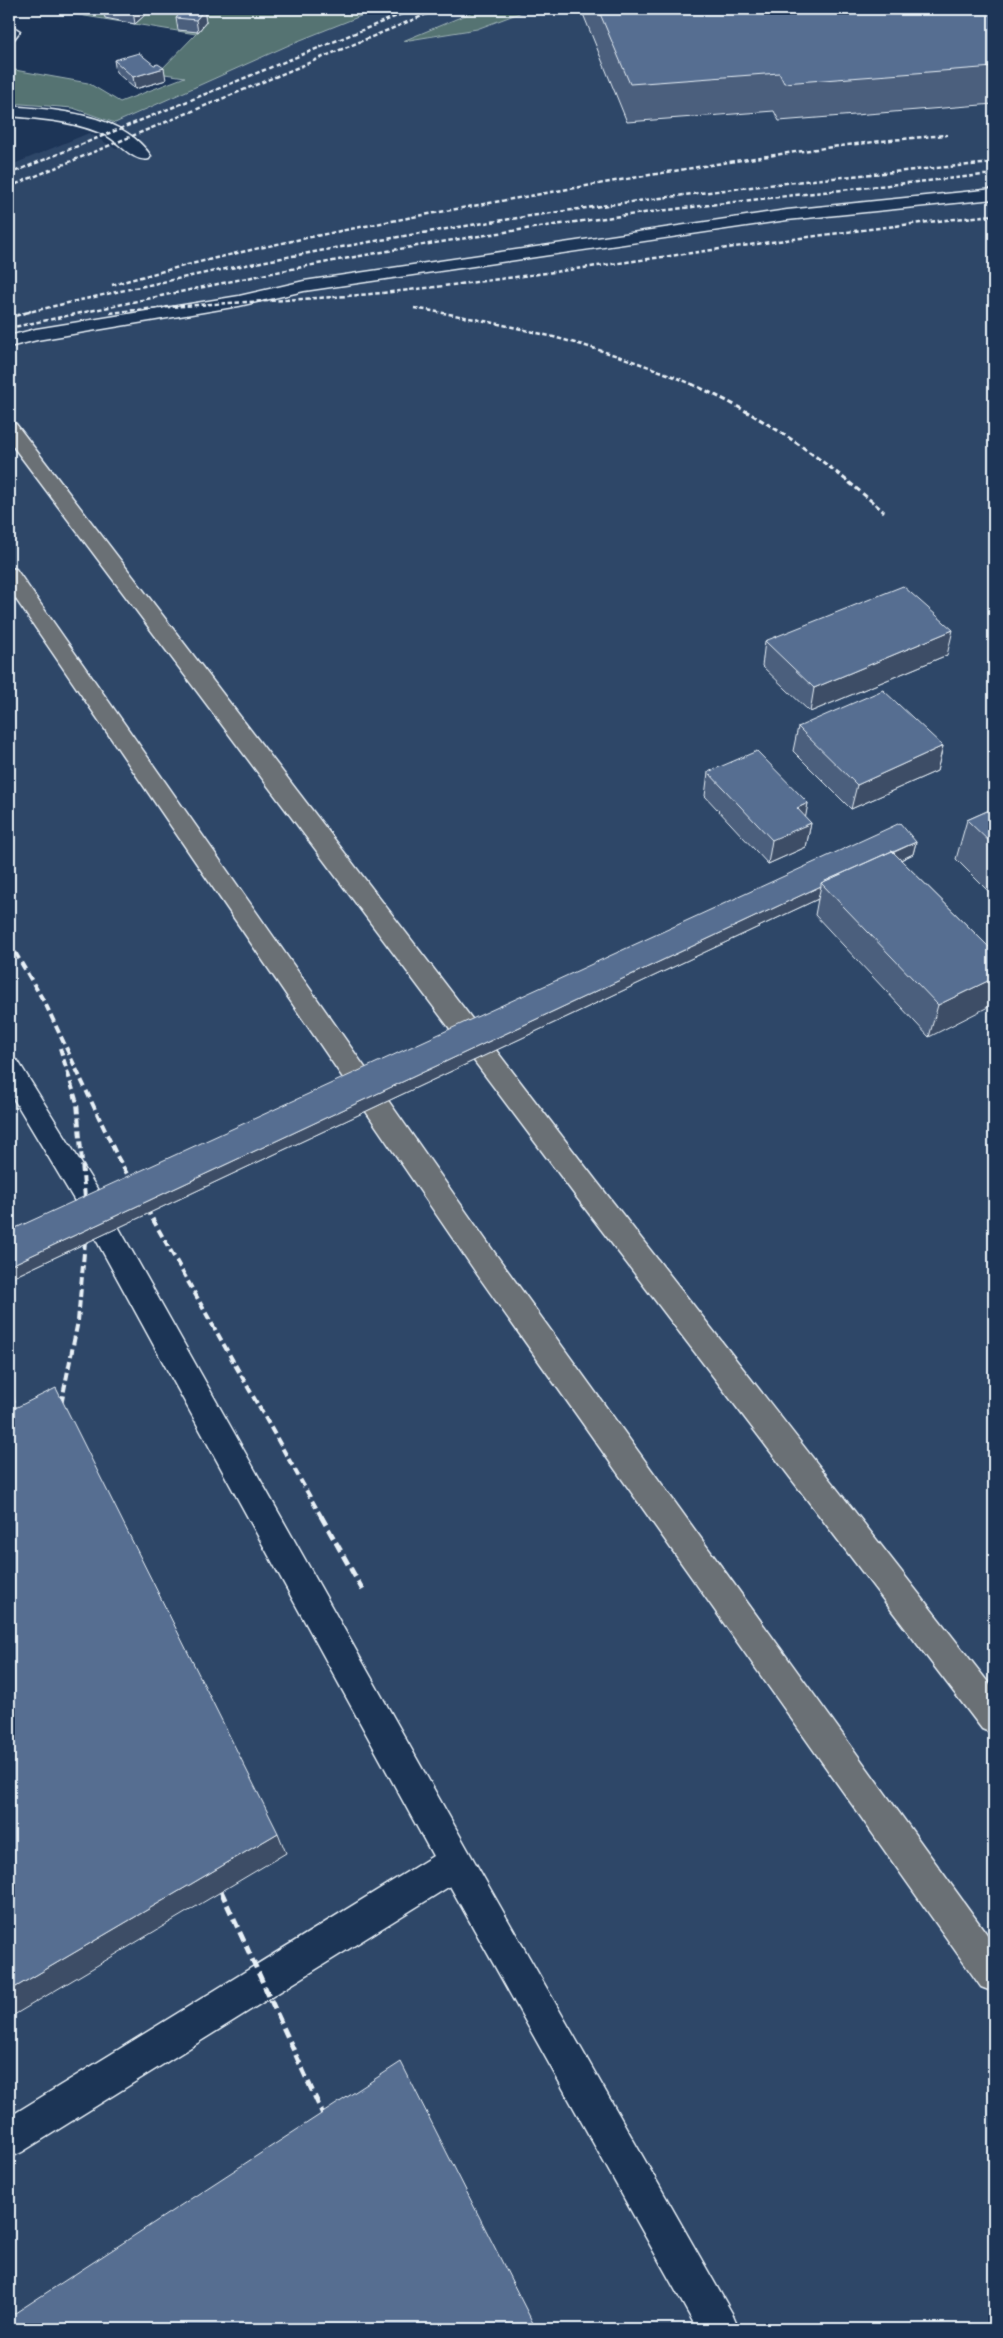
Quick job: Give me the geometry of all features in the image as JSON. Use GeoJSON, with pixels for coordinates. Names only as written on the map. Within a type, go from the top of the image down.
{"type":"FeatureCollection","features":[{"type":"Feature","properties":{"kind":"highway"},"geometry":{"type":"LineString","coordinates":[[9,428],[584,1186],[994,1717]]}},
{"type":"Feature","properties":{"kind":"highway"},"geometry":{"type":"LineString","coordinates":[[9,574],[487,1265],[994,1974]]}},
{"type":"Feature","properties":{"kind":"street"},"geometry":{"type":"LineString","coordinates":[[9,111],[59,115],[101,127],[116,134],[143,156]]}},
{"type":"Feature","properties":{"kind":"street"},"geometry":{"type":"LineString","coordinates":[[9,342],[36,335],[239,301],[314,284],[787,215],[994,194]]}},
{"type":"Feature","properties":{"kind":"street"},"geometry":{"type":"LineString","coordinates":[[9,1068],[86,1195],[456,1862],[719,2329]]}},
{"type":"Feature","properties":{"kind":"street"},"geometry":{"type":"LineString","coordinates":[[9,2139],[456,1862]]}},
{"type":"Feature","properties":{"kind":"shaded area"},"geometry":{"type":"Polygon","coordinates":[[[378,9],[480,9],[406,40],[477,29],[530,9],[994,9],[994,2329],[9,2329],[9,166],[89,133],[116,149],[140,139],[115,123],[298,41],[378,9]]]}},
{"type":"Feature","properties":{"kind":"green space"},"geometry":{"type":"Polygon","coordinates":[[[42,9],[378,9],[298,41],[115,123],[73,108],[9,103],[9,69],[88,83],[120,102],[185,77],[158,73],[196,34],[42,9]]]}},
{"type":"Feature","properties":{"kind":"green space"},"geometry":{"type":"Polygon","coordinates":[[[480,9],[530,9],[477,29],[403,41],[480,9]]]}},
{"type":"Feature","properties":{"kind":"building"},"geometry":{"type":"Polygon","coordinates":[[[118,9],[136,9],[133,11],[118,9]]]}},
{"type":"Feature","properties":{"kind":"building"},"geometry":{"type":"Polygon","coordinates":[[[183,9],[204,10],[196,20],[176,18],[183,9]]]}},
{"type":"Feature","properties":{"kind":"building"},"geometry":{"type":"Polygon","coordinates":[[[598,9],[994,9],[994,67],[784,83],[779,73],[630,84],[598,9]]]}},
{"type":"Feature","properties":{"kind":"building"},"geometry":{"type":"Polygon","coordinates":[[[139,53],[154,65],[158,64],[164,68],[133,77],[114,60],[139,53]]]}},
{"type":"Feature","properties":{"kind":"building"},"geometry":{"type":"Polygon","coordinates":[[[903,586],[953,630],[814,688],[765,641],[903,586]]]}},
{"type":"Feature","properties":{"kind":"building"},"geometry":{"type":"Polygon","coordinates":[[[883,690],[943,746],[857,785],[798,727],[883,690]]]}},
{"type":"Feature","properties":{"kind":"building"},"geometry":{"type":"Polygon","coordinates":[[[757,751],[808,803],[797,808],[811,823],[772,840],[708,772],[757,751]]]}},
{"type":"Feature","properties":{"kind":"building"},"geometry":{"type":"Polygon","coordinates":[[[994,808],[994,846],[967,820],[994,808]]]}},
{"type":"Feature","properties":{"kind":"building"},"geometry":{"type":"Polygon","coordinates":[[[900,823],[916,842],[821,883],[821,886],[9,1266],[9,1231],[900,823]]]}},
{"type":"Feature","properties":{"kind":"building"},"geometry":{"type":"Polygon","coordinates":[[[892,851],[994,952],[994,978],[938,1005],[821,883],[892,851]]]}},
{"type":"Feature","properties":{"kind":"building"},"geometry":{"type":"Polygon","coordinates":[[[56,1388],[278,1833],[9,1991],[9,1411],[56,1388]]]}},
{"type":"Feature","properties":{"kind":"building"},"geometry":{"type":"Polygon","coordinates":[[[401,2062],[536,2329],[9,2329],[9,2317],[401,2062]]]}},
{"type":"Feature","properties":{"kind":"railway"},"geometry":{"type":"LineString","coordinates":[[9,174],[414,9]]}},
{"type":"Feature","properties":{"kind":"railway"},"geometry":{"type":"LineString","coordinates":[[9,187],[439,9]]}},
{"type":"Feature","properties":{"kind":"railway"},"geometry":{"type":"LineString","coordinates":[[112,285],[224,256],[506,200],[755,158],[899,139],[947,135]]}},
{"type":"Feature","properties":{"kind":"railway"},"geometry":{"type":"LineString","coordinates":[[25,313],[265,261],[385,239],[506,220],[750,187],[994,163]]}},
{"type":"Feature","properties":{"kind":"railway"},"geometry":{"type":"LineString","coordinates":[[9,328],[213,285],[417,246],[705,205],[994,174]]}},
{"type":"Feature","properties":{"kind":"railway"},"geometry":{"type":"LineString","coordinates":[[110,313],[182,306],[364,295],[548,273],[845,232],[994,215]]}},
{"type":"Feature","properties":{"kind":"railway"},"geometry":{"type":"LineString","coordinates":[[414,308],[486,321],[557,338],[626,359],[694,385]]}},
{"type":"Feature","properties":{"kind":"railway"},"geometry":{"type":"LineString","coordinates":[[9,318],[31,311]]}},
{"type":"Feature","properties":{"kind":"railway"},"geometry":{"type":"LineString","coordinates":[[691,384],[718,396],[768,424],[839,474],[884,512]]}},
{"type":"Feature","properties":{"kind":"railway"},"geometry":{"type":"LineString","coordinates":[[9,942],[46,1005],[118,1158],[322,1518]]}},
{"type":"Feature","properties":{"kind":"railway"},"geometry":{"type":"LineString","coordinates":[[60,1048],[77,1103],[86,1210]]}},
{"type":"Feature","properties":{"kind":"railway"},"geometry":{"type":"LineString","coordinates":[[59,1415],[78,1321],[86,1230]]}},
{"type":"Feature","properties":{"kind":"railway"},"geometry":{"type":"LineString","coordinates":[[9,1383],[18,1422]]}},
{"type":"Feature","properties":{"kind":"railway"},"geometry":{"type":"LineString","coordinates":[[321,1516],[365,1594]]}},
{"type":"Feature","properties":{"kind":"railway"},"geometry":{"type":"LineString","coordinates":[[221,1891],[326,2121]]}}]}
